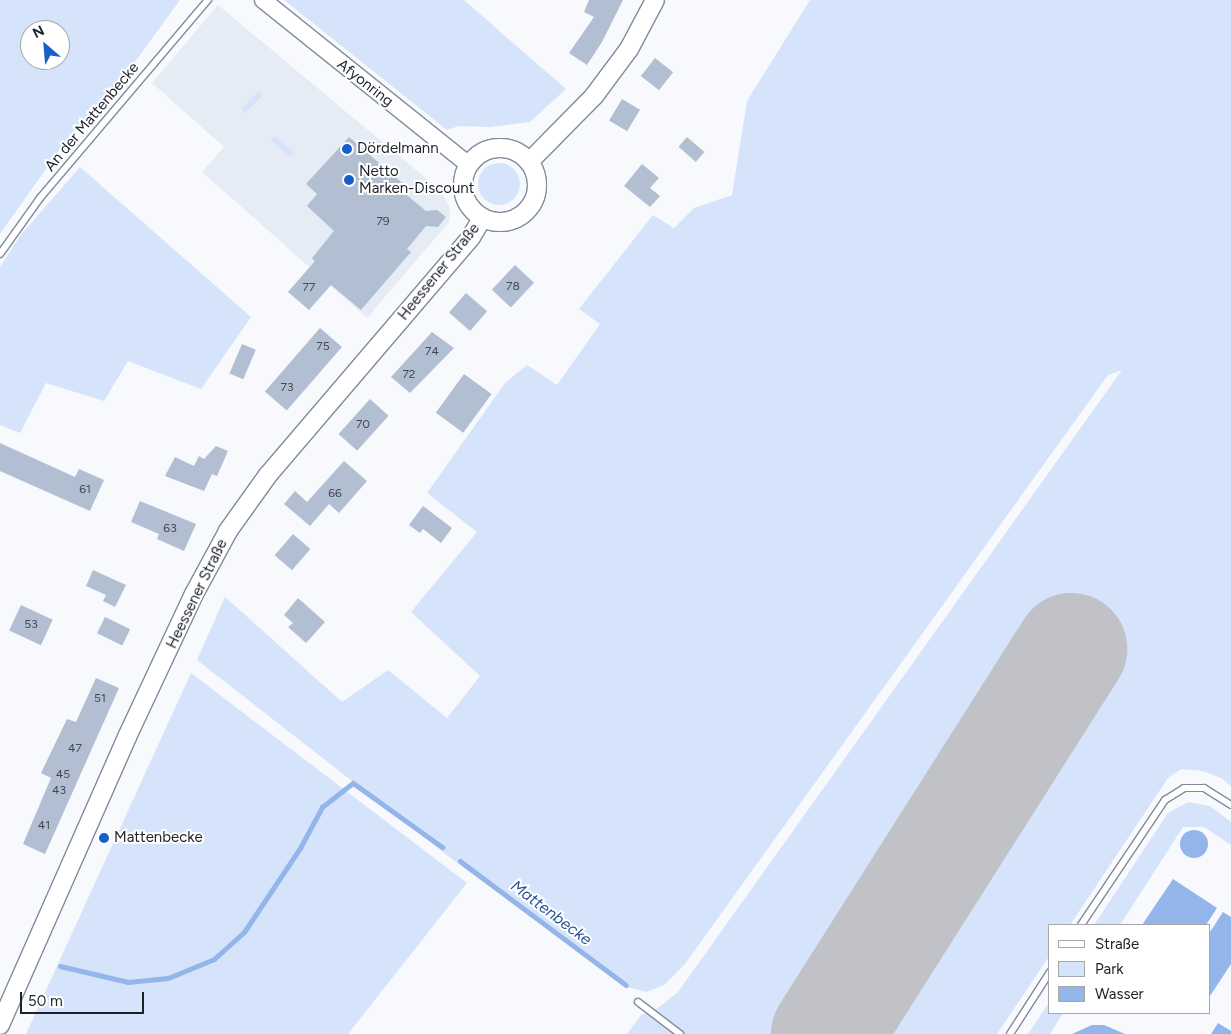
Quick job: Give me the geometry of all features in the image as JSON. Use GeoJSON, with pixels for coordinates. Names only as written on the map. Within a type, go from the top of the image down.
{"type":"FeatureCollection","features":[{"type":"Feature","properties":{"kind":"main road"},"geometry":{"type":"LineString","coordinates":[[468,164],[487,150],[498,148],[510,149],[529,162],[594,96],[629,49],[655,0]]}},
{"type":"Feature","properties":{"kind":"main road","name":"Heessener Straße"},"geometry":{"type":"LineString","coordinates":[[468,164],[463,176],[463,195],[472,211],[482,219],[507,222],[529,209],[537,186],[529,162]]}},
{"type":"Feature","properties":{"kind":"main road","name":"Heessener Straße"},"geometry":{"type":"LineString","coordinates":[[0,1025],[127,737],[194,594],[228,531],[268,475],[471,236],[482,219]]}},
{"type":"Feature","properties":{"kind":"street","name":"Afyonring"},"geometry":{"type":"LineString","coordinates":[[262,0],[468,164]]}},
{"type":"Feature","properties":{"kind":"lane","name":"An der Mattenbecke"},"geometry":{"type":"LineString","coordinates":[[0,254],[40,198],[208,0]]}},
{"type":"Feature","properties":{"kind":"lane"},"geometry":{"type":"LineString","coordinates":[[1082,924],[1165,800],[1184,788],[1204,788],[1231,805]]}},
{"type":"Feature","properties":{"kind":"lane"},"geometry":{"type":"LineString","coordinates":[[1010,1034],[1048,975]]}},
{"type":"Feature","properties":{"kind":"lane"},"geometry":{"type":"LineString","coordinates":[[638,1002],[680,1034]]}},
{"type":"Feature","properties":{"kind":"shaded area"},"geometry":{"type":"Polygon","coordinates":[[[218,5],[441,191],[450,208],[449,222],[367,318],[202,172],[224,147],[152,83],[218,5]]]}},
{"type":"Feature","properties":{"kind":"green space"},"geometry":{"type":"Polygon","coordinates":[[[0,0],[180,0],[132,66],[60,149],[0,234],[0,0]]]}},
{"type":"Feature","properties":{"kind":"green space"},"geometry":{"type":"Polygon","coordinates":[[[284,0],[464,0],[566,89],[530,122],[489,127],[459,126],[447,130],[284,0]]]}},
{"type":"Feature","properties":{"kind":"green space"},"geometry":{"type":"Polygon","coordinates":[[[810,0],[1231,0],[1231,786],[1221,778],[1203,771],[1181,769],[1168,778],[1071,924],[1048,924],[1048,958],[997,1034],[627,1034],[641,1015],[658,1008],[678,992],[1122,370],[1108,375],[685,964],[664,985],[646,992],[627,987],[461,866],[197,660],[225,597],[342,702],[388,670],[447,718],[480,676],[411,612],[477,532],[427,493],[505,383],[527,365],[557,385],[600,324],[579,309],[653,215],[674,228],[694,208],[732,195],[747,101],[810,0]]]}},
{"type":"Feature","properties":{"kind":"green space"},"geometry":{"type":"Polygon","coordinates":[[[259,91],[263,95],[246,113],[241,109],[259,91]]]}},
{"type":"Feature","properties":{"kind":"green space"},"geometry":{"type":"Polygon","coordinates":[[[275,136],[294,152],[290,157],[271,141],[275,136]]]}},
{"type":"Feature","properties":{"kind":"green space"},"geometry":{"type":"Polygon","coordinates":[[[499,163],[514,169],[520,184],[514,199],[499,205],[484,199],[478,184],[484,169],[499,163]]]}},
{"type":"Feature","properties":{"kind":"green space"},"geometry":{"type":"Polygon","coordinates":[[[80,167],[251,317],[201,389],[128,361],[104,401],[46,383],[20,433],[0,425],[0,267],[20,236],[80,167]]]}},
{"type":"Feature","properties":{"kind":"green space"},"geometry":{"type":"Polygon","coordinates":[[[191,673],[467,883],[348,1034],[26,1034],[191,673]]]}},
{"type":"Feature","properties":{"kind":"green space"},"geometry":{"type":"Polygon","coordinates":[[[1188,802],[1210,806],[1231,822],[1231,845],[1204,827],[1183,827],[1121,924],[1095,924],[1168,813],[1188,802]]]}},
{"type":"Feature","properties":{"kind":"green space"},"geometry":{"type":"Polygon","coordinates":[[[1048,1004],[1048,1014],[1062,1014],[1050,1034],[1028,1034],[1048,1004]]]}},
{"type":"Feature","properties":{"kind":"water"},"geometry":{"type":"Polygon","coordinates":[[[1194,830],[1204,834],[1208,844],[1204,854],[1194,858],[1184,854],[1180,844],[1184,834],[1194,830]]]}},
{"type":"Feature","properties":{"kind":"water"},"geometry":{"type":"Polygon","coordinates":[[[1173,879],[1217,908],[1207,924],[1143,924],[1173,879]]]}},
{"type":"Feature","properties":{"kind":"water"},"geometry":{"type":"Polygon","coordinates":[[[1223,912],[1231,917],[1231,964],[1211,994],[1211,930],[1223,912]]]}},
{"type":"Feature","properties":{"kind":"water"},"geometry":{"type":"Polygon","coordinates":[[[1218,1023],[1231,1031],[1231,1034],[1211,1034],[1218,1023]]]}},
{"type":"Feature","properties":{"kind":"water"},"geometry":{"type":"Polygon","coordinates":[[[1092,1025],[1104,1025],[1125,1034],[1072,1034],[1092,1025]]]}},
{"type":"Feature","properties":{"kind":"building"},"geometry":{"type":"Polygon","coordinates":[[[589,0],[623,0],[602,42],[587,65],[569,53],[594,17],[584,12],[589,0]]]}},
{"type":"Feature","properties":{"kind":"building"},"geometry":{"type":"Polygon","coordinates":[[[655,58],[673,72],[659,90],[641,76],[655,58]]]}},
{"type":"Feature","properties":{"kind":"building"},"geometry":{"type":"Polygon","coordinates":[[[622,99],[640,110],[627,131],[609,120],[622,99]]]}},
{"type":"Feature","properties":{"kind":"building"},"geometry":{"type":"Polygon","coordinates":[[[349,137],[407,187],[403,192],[426,211],[437,210],[446,217],[438,227],[426,226],[407,249],[411,252],[361,310],[331,285],[309,310],[288,292],[315,261],[312,258],[334,231],[307,206],[317,194],[306,184],[349,137]]]}},
{"type":"Feature","properties":{"kind":"building"},"geometry":{"type":"Polygon","coordinates":[[[687,137],[704,152],[696,162],[678,147],[687,137]]]}},
{"type":"Feature","properties":{"kind":"building"},"geometry":{"type":"Polygon","coordinates":[[[642,164],[659,178],[650,188],[660,196],[650,207],[624,186],[642,164]]]}},
{"type":"Feature","properties":{"kind":"building"},"geometry":{"type":"Polygon","coordinates":[[[515,265],[534,283],[511,308],[492,290],[515,265]]]}},
{"type":"Feature","properties":{"kind":"building"},"geometry":{"type":"Polygon","coordinates":[[[466,293],[487,311],[470,331],[449,313],[466,293]]]}},
{"type":"Feature","properties":{"kind":"building"},"geometry":{"type":"Polygon","coordinates":[[[320,328],[342,347],[287,410],[265,391],[320,328]]]}},
{"type":"Feature","properties":{"kind":"building"},"geometry":{"type":"Polygon","coordinates":[[[432,332],[454,348],[410,393],[391,377],[432,332]]]}},
{"type":"Feature","properties":{"kind":"building"},"geometry":{"type":"Polygon","coordinates":[[[242,344],[256,350],[243,379],[229,373],[242,344]]]}},
{"type":"Feature","properties":{"kind":"building"},"geometry":{"type":"Polygon","coordinates":[[[464,374],[492,394],[463,433],[436,413],[464,374]]]}},
{"type":"Feature","properties":{"kind":"building"},"geometry":{"type":"Polygon","coordinates":[[[370,399],[389,416],[357,451],[339,434],[370,399]]]}},
{"type":"Feature","properties":{"kind":"building"},"geometry":{"type":"Polygon","coordinates":[[[0,443],[75,477],[79,469],[104,480],[90,511],[0,471],[0,443]]]}},
{"type":"Feature","properties":{"kind":"building"},"geometry":{"type":"Polygon","coordinates":[[[216,446],[228,451],[217,476],[212,474],[204,491],[165,476],[175,457],[194,466],[199,456],[204,459],[216,446]]]}},
{"type":"Feature","properties":{"kind":"building"},"geometry":{"type":"Polygon","coordinates":[[[344,461],[367,481],[339,513],[329,504],[310,526],[284,504],[295,491],[307,502],[344,461]]]}},
{"type":"Feature","properties":{"kind":"building"},"geometry":{"type":"Polygon","coordinates":[[[140,501],[196,524],[184,551],[157,539],[159,534],[131,522],[140,501]]]}},
{"type":"Feature","properties":{"kind":"building"},"geometry":{"type":"Polygon","coordinates":[[[423,506],[452,528],[441,543],[423,529],[420,533],[409,525],[423,506]]]}},
{"type":"Feature","properties":{"kind":"building"},"geometry":{"type":"Polygon","coordinates":[[[293,534],[310,549],[292,570],[275,555],[293,534]]]}},
{"type":"Feature","properties":{"kind":"building"},"geometry":{"type":"Polygon","coordinates":[[[93,570],[126,585],[115,607],[103,601],[106,595],[86,586],[93,570]]]}},
{"type":"Feature","properties":{"kind":"building"},"geometry":{"type":"Polygon","coordinates":[[[298,598],[325,622],[306,643],[288,627],[293,623],[284,615],[298,598]]]}},
{"type":"Feature","properties":{"kind":"building"},"geometry":{"type":"Polygon","coordinates":[[[21,605],[53,620],[41,645],[9,630],[21,605]]]}},
{"type":"Feature","properties":{"kind":"building"},"geometry":{"type":"Polygon","coordinates":[[[105,617],[130,629],[122,645],[97,633],[105,617]]]}},
{"type":"Feature","properties":{"kind":"building"},"geometry":{"type":"Polygon","coordinates":[[[96,678],[119,688],[45,854],[23,844],[51,778],[41,773],[67,719],[76,722],[96,678]]]}},
{"type":"Feature","properties":{"kind":"waterway","name":"Mattenbecke"},"geometry":{"type":"LineString","coordinates":[[60,966],[128,982],[168,978],[214,959],[244,932],[300,848],[322,807],[353,783],[442,847]]}},
{"type":"Feature","properties":{"kind":"waterway","name":"Mattenbecke"},"geometry":{"type":"LineString","coordinates":[[460,861],[626,985]]}},
{"type":"Feature","properties":{"kind":"runway"},"geometry":{"type":"LineString","coordinates":[[827,1034],[1071,649]]}},
{"type":"Feature","properties":{"kind":"place","name":"Dördelmann"},"geometry":{"type":"Point","coordinates":[347,149]}},
{"type":"Feature","properties":{"kind":"place","name":"Netto Marken-Discount"},"geometry":{"type":"Point","coordinates":[349,180]}},
{"type":"Feature","properties":{"kind":"place","name":"Mattenbecke"},"geometry":{"type":"Point","coordinates":[104,838]}}]}
